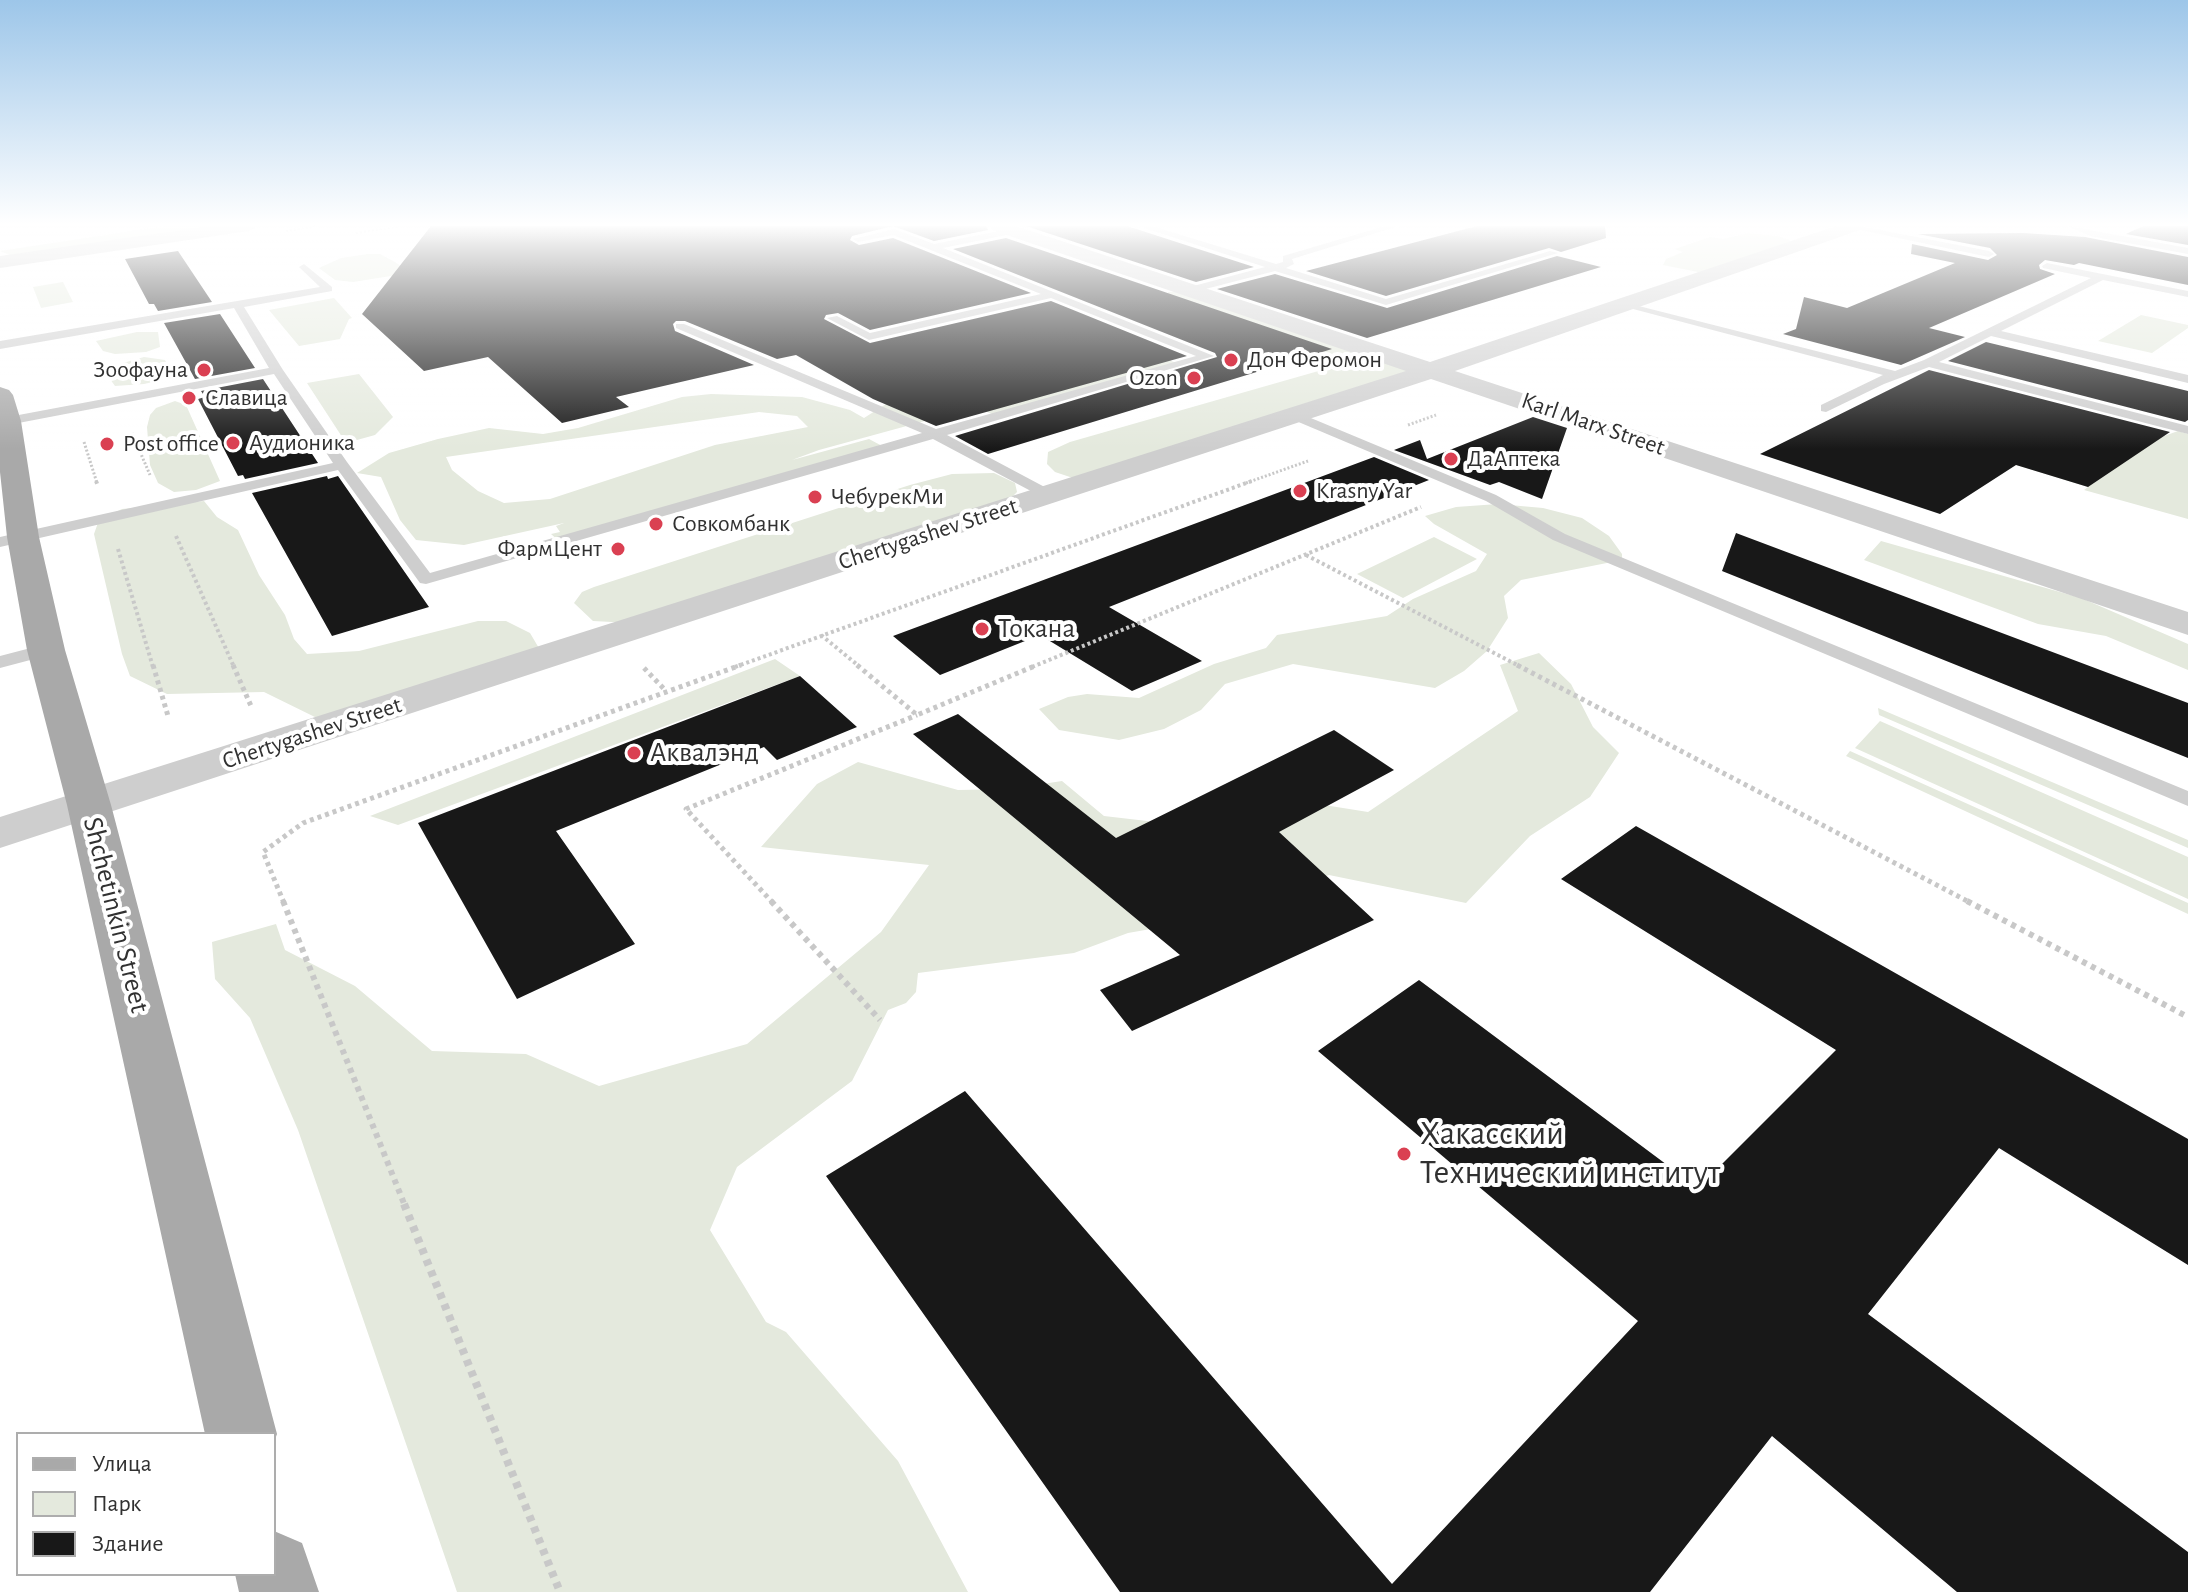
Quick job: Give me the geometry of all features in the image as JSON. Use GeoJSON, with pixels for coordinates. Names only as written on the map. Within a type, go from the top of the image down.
{"type":"FeatureCollection","features":[{"type":"Feature","properties":{"kind":"main road","name":"Shchetinkin Street"},"geometry":{"type":"LineString","coordinates":[[4,408],[11,540],[46,650],[89,805],[241,1432]]}},
{"type":"Feature","properties":{"kind":"street","name":"Karl Marx Street"},"geometry":{"type":"LineString","coordinates":[[1221,300],[2188,624]]}},
{"type":"Feature","properties":{"kind":"street","name":"Chertygashev Street"},"geometry":{"type":"LineString","coordinates":[[0,833],[1049,495],[1637,300]]}},
{"type":"Feature","properties":{"kind":"lane"},"geometry":{"type":"LineString","coordinates":[[0,345],[259,300]]}},
{"type":"Feature","properties":{"kind":"lane"},"geometry":{"type":"LineString","coordinates":[[833,318],[869,337],[1027,300]]}},
{"type":"Feature","properties":{"kind":"lane"},"geometry":{"type":"LineString","coordinates":[[237,304],[277,370],[342,465],[426,579],[1208,356],[1070,300]]}},
{"type":"Feature","properties":{"kind":"lane"},"geometry":{"type":"LineString","coordinates":[[1826,408],[1928,363],[2054,300]]}},
{"type":"Feature","properties":{"kind":"lane"},"geometry":{"type":"LineString","coordinates":[[1623,305],[1898,375]]}},
{"type":"Feature","properties":{"kind":"lane"},"geometry":{"type":"LineString","coordinates":[[680,326],[933,433],[1049,495]]}},
{"type":"Feature","properties":{"kind":"lane"},"geometry":{"type":"LineString","coordinates":[[1989,332],[2188,379]]}},
{"type":"Feature","properties":{"kind":"lane"},"geometry":{"type":"LineString","coordinates":[[1928,363],[2188,430]]}},
{"type":"Feature","properties":{"kind":"lane"},"geometry":{"type":"LineString","coordinates":[[4,408],[277,370]]}},
{"type":"Feature","properties":{"kind":"lane"},"geometry":{"type":"LineString","coordinates":[[1294,415],[1491,498],[1559,537],[2188,799]]}},
{"type":"Feature","properties":{"kind":"lane"},"geometry":{"type":"LineString","coordinates":[[11,540],[342,465]]}},
{"type":"Feature","properties":{"kind":"lane"},"geometry":{"type":"LineString","coordinates":[[0,662],[46,650]]}},
{"type":"Feature","properties":{"kind":"path"},"geometry":{"type":"LineString","coordinates":[[560,1592],[263,852],[303,823],[1443,412]]}},
{"type":"Feature","properties":{"kind":"path"},"geometry":{"type":"LineString","coordinates":[[880,1020],[686,809],[1430,504]]}},
{"type":"Feature","properties":{"kind":"path"},"geometry":{"type":"LineString","coordinates":[[1306,555],[2188,1017]]}},
{"type":"Feature","properties":{"kind":"path"},"geometry":{"type":"LineString","coordinates":[[820,635],[917,715]]}},
{"type":"Feature","properties":{"kind":"green space"},"geometry":{"type":"Polygon","coordinates":[[[38,300],[73,302],[41,308],[38,300]]]}},
{"type":"Feature","properties":{"kind":"green space"},"geometry":{"type":"Polygon","coordinates":[[[336,300],[352,318],[340,339],[299,346],[269,310],[336,300]]]}},
{"type":"Feature","properties":{"kind":"green space"},"geometry":{"type":"Polygon","coordinates":[[[1175,300],[1211,300],[1409,369],[1408,375],[1076,479],[1055,472],[1047,464],[1048,452],[1070,442],[1329,368],[1322,354],[1175,300]]]}},
{"type":"Feature","properties":{"kind":"green space"},"geometry":{"type":"Polygon","coordinates":[[[2141,315],[2188,325],[2188,328],[2152,353],[2098,341],[2141,315]]]}},
{"type":"Feature","properties":{"kind":"green space"},"geometry":{"type":"Polygon","coordinates":[[[137,332],[158,332],[160,347],[146,352],[115,354],[103,351],[96,341],[137,332]]]}},
{"type":"Feature","properties":{"kind":"green space"},"geometry":{"type":"Polygon","coordinates":[[[144,357],[165,360],[174,377],[115,386],[110,379],[109,367],[144,357]]]}},
{"type":"Feature","properties":{"kind":"green space"},"geometry":{"type":"Polygon","coordinates":[[[1162,357],[1176,363],[994,415],[976,407],[819,450],[792,460],[869,439],[886,448],[561,543],[551,534],[560,532],[556,526],[564,523],[464,545],[416,540],[400,520],[381,477],[357,473],[389,453],[438,439],[489,428],[543,434],[578,428],[682,397],[711,394],[802,397],[850,410],[864,418],[886,404],[1162,357]],[[759,412],[446,457],[452,470],[478,491],[504,503],[550,499],[715,445],[808,427],[797,416],[759,412]]]}},
{"type":"Feature","properties":{"kind":"green space"},"geometry":{"type":"Polygon","coordinates":[[[359,374],[393,417],[375,435],[346,443],[307,383],[359,374]]]}},
{"type":"Feature","properties":{"kind":"green space"},"geometry":{"type":"Polygon","coordinates":[[[175,401],[186,405],[220,481],[196,490],[174,492],[158,483],[150,465],[147,427],[150,415],[156,408],[175,401]]]}},
{"type":"Feature","properties":{"kind":"green space"},"geometry":{"type":"Polygon","coordinates":[[[2178,431],[2188,434],[2188,519],[2084,490],[2088,487],[1997,459],[2153,440],[2178,431]]]}},
{"type":"Feature","properties":{"kind":"green space"},"geometry":{"type":"Polygon","coordinates":[[[994,473],[1015,483],[1017,492],[1010,499],[631,623],[593,621],[574,603],[582,592],[594,587],[910,485],[952,474],[994,473]]]}},
{"type":"Feature","properties":{"kind":"green space"},"geometry":{"type":"Polygon","coordinates":[[[204,501],[217,517],[238,530],[259,575],[285,615],[294,639],[307,654],[359,651],[478,621],[506,621],[530,633],[543,655],[321,720],[264,692],[167,694],[130,676],[94,534],[99,520],[122,509],[204,501]]]}},
{"type":"Feature","properties":{"kind":"green space"},"geometry":{"type":"Polygon","coordinates":[[[1498,504],[1543,508],[1582,518],[1609,536],[1622,554],[1622,560],[1521,580],[1504,596],[1508,618],[1487,651],[1464,671],[1435,688],[1293,664],[1225,684],[1201,710],[1164,729],[1119,740],[1059,730],[1039,709],[1068,697],[1087,694],[1139,698],[1214,664],[1266,648],[1277,635],[1387,616],[1413,599],[1476,571],[1487,554],[1425,516],[1456,507],[1498,504]]]}},
{"type":"Feature","properties":{"kind":"green space"},"geometry":{"type":"Polygon","coordinates":[[[1434,537],[1477,559],[1403,598],[1357,574],[1434,537]]]}},
{"type":"Feature","properties":{"kind":"green space"},"geometry":{"type":"Polygon","coordinates":[[[1881,541],[2081,598],[2188,644],[2188,670],[2106,636],[2038,624],[1864,560],[1881,541]]]}},
{"type":"Feature","properties":{"kind":"green space"},"geometry":{"type":"Polygon","coordinates":[[[1539,653],[1571,684],[1593,727],[1619,753],[1590,797],[1530,836],[1466,903],[1329,875],[1202,920],[1128,933],[1074,953],[918,973],[916,992],[906,1003],[888,1010],[852,1081],[737,1167],[710,1230],[766,1322],[786,1332],[898,1461],[968,1592],[457,1592],[298,1130],[250,1018],[215,979],[212,942],[276,924],[285,950],[355,986],[432,1051],[526,1054],[599,1086],[747,1044],[881,932],[929,865],[761,847],[817,784],[858,762],[958,790],[1010,789],[1062,781],[1104,816],[1173,824],[1274,797],[1368,812],[1518,711],[1500,665],[1539,653]]]}},
{"type":"Feature","properties":{"kind":"green space"},"geometry":{"type":"Polygon","coordinates":[[[775,659],[800,676],[398,825],[370,816],[775,659]]]}},
{"type":"Feature","properties":{"kind":"green space"},"geometry":{"type":"Polygon","coordinates":[[[1878,708],[2188,840],[2188,848],[1879,715],[1878,708]]]}},
{"type":"Feature","properties":{"kind":"green space"},"geometry":{"type":"Polygon","coordinates":[[[1880,721],[2188,857],[2188,899],[1855,748],[1880,721]]]}},
{"type":"Feature","properties":{"kind":"green space"},"geometry":{"type":"Polygon","coordinates":[[[1850,751],[2188,903],[2188,914],[1846,756],[1850,751]]]}},
{"type":"Feature","properties":{"kind":"building"},"geometry":{"type":"Polygon","coordinates":[[[147,300],[212,302],[158,311],[154,304],[147,300]]]}},
{"type":"Feature","properties":{"kind":"building"},"geometry":{"type":"Polygon","coordinates":[[[373,300],[999,300],[870,330],[838,313],[826,315],[824,319],[870,343],[1051,301],[1187,356],[936,426],[873,399],[796,355],[777,359],[685,321],[676,321],[673,324],[675,331],[754,365],[616,397],[629,407],[562,423],[488,357],[424,371],[362,314],[373,300]]]}},
{"type":"Feature","properties":{"kind":"building"},"geometry":{"type":"Polygon","coordinates":[[[1082,300],[1189,300],[1332,349],[988,454],[955,436],[1217,357],[1215,353],[1082,300]]]}},
{"type":"Feature","properties":{"kind":"building"},"geometry":{"type":"Polygon","coordinates":[[[1252,300],[1362,300],[1387,308],[1412,300],[1491,300],[1367,338],[1252,300]]]}},
{"type":"Feature","properties":{"kind":"building"},"geometry":{"type":"Polygon","coordinates":[[[1803,300],[1847,308],[1865,300],[1994,300],[1929,328],[1965,337],[1901,365],[1783,334],[1796,329],[1803,300]]]}},
{"type":"Feature","properties":{"kind":"building"},"geometry":{"type":"Polygon","coordinates":[[[220,314],[255,368],[195,379],[164,323],[220,314]]]}},
{"type":"Feature","properties":{"kind":"building"},"geometry":{"type":"Polygon","coordinates":[[[1986,342],[2188,391],[2188,420],[2185,422],[1948,361],[1986,342]]]}},
{"type":"Feature","properties":{"kind":"building"},"geometry":{"type":"Polygon","coordinates":[[[1929,370],[2170,432],[2088,487],[2016,465],[1940,514],[1760,454],[1929,370]]]}},
{"type":"Feature","properties":{"kind":"building"},"geometry":{"type":"Polygon","coordinates":[[[263,379],[318,463],[245,479],[243,475],[238,476],[198,399],[205,397],[201,391],[263,379]]]}},
{"type":"Feature","properties":{"kind":"building"},"geometry":{"type":"Polygon","coordinates":[[[1533,417],[1567,428],[1542,499],[1499,482],[1490,485],[1394,450],[1420,440],[1427,459],[1533,417]]]}},
{"type":"Feature","properties":{"kind":"building"},"geometry":{"type":"Polygon","coordinates":[[[1374,457],[1429,480],[1109,607],[1202,661],[1132,691],[1040,635],[940,675],[893,636],[1374,457]]]}},
{"type":"Feature","properties":{"kind":"building"},"geometry":{"type":"Polygon","coordinates":[[[327,476],[328,479],[338,476],[429,607],[332,636],[252,493],[327,476]]]}},
{"type":"Feature","properties":{"kind":"building"},"geometry":{"type":"Polygon","coordinates":[[[1736,533],[2188,703],[2188,758],[1722,571],[1736,533]]]}},
{"type":"Feature","properties":{"kind":"building"},"geometry":{"type":"Polygon","coordinates":[[[800,676],[857,727],[777,760],[764,747],[556,831],[635,944],[517,999],[418,823],[800,676]]]}},
{"type":"Feature","properties":{"kind":"building"},"geometry":{"type":"Polygon","coordinates":[[[958,714],[1116,838],[1334,730],[1394,770],[1279,832],[1374,920],[1132,1031],[1100,990],[1180,955],[913,734],[958,714]]]}},
{"type":"Feature","properties":{"kind":"building"},"geometry":{"type":"Polygon","coordinates":[[[1636,826],[2188,1139],[2188,1265],[1999,1148],[1868,1314],[2188,1552],[2188,1592],[1957,1592],[1772,1436],[1650,1592],[1120,1592],[826,1176],[965,1091],[1392,1584],[1638,1321],[1318,1051],[1419,980],[1698,1188],[1836,1050],[1561,879],[1636,826]]]}},
{"type":"Feature","properties":{"kind":"place","name":"Дон Феромон"},"geometry":{"type":"Point","coordinates":[1231,360]}},
{"type":"Feature","properties":{"kind":"place","name":"Зоофауна"},"geometry":{"type":"Point","coordinates":[204,370]}},
{"type":"Feature","properties":{"kind":"place","name":"Ozon"},"geometry":{"type":"Point","coordinates":[1194,378]}},
{"type":"Feature","properties":{"kind":"place","name":"Славица"},"geometry":{"type":"Point","coordinates":[189,398]}},
{"type":"Feature","properties":{"kind":"place","name":"Аудионика"},"geometry":{"type":"Point","coordinates":[233,443]}},
{"type":"Feature","properties":{"kind":"place","name":"Post office"},"geometry":{"type":"Point","coordinates":[107,444]}},
{"type":"Feature","properties":{"kind":"place","name":"ДаАптека"},"geometry":{"type":"Point","coordinates":[1451,459]}},
{"type":"Feature","properties":{"kind":"place","name":"Krasny Yar"},"geometry":{"type":"Point","coordinates":[1300,491]}},
{"type":"Feature","properties":{"kind":"place","name":"ЧебурекМи"},"geometry":{"type":"Point","coordinates":[815,497]}},
{"type":"Feature","properties":{"kind":"place","name":"Совкомбанк"},"geometry":{"type":"Point","coordinates":[656,524]}},
{"type":"Feature","properties":{"kind":"place","name":"ФармЦент"},"geometry":{"type":"Point","coordinates":[618,549]}},
{"type":"Feature","properties":{"kind":"place","name":"Токана"},"geometry":{"type":"Point","coordinates":[982,629]}},
{"type":"Feature","properties":{"kind":"place","name":"Аквалэнд"},"geometry":{"type":"Point","coordinates":[634,753]}},
{"type":"Feature","properties":{"kind":"place","name":"Хакасский Технический институт"},"geometry":{"type":"Point","coordinates":[1404,1154]}}]}
